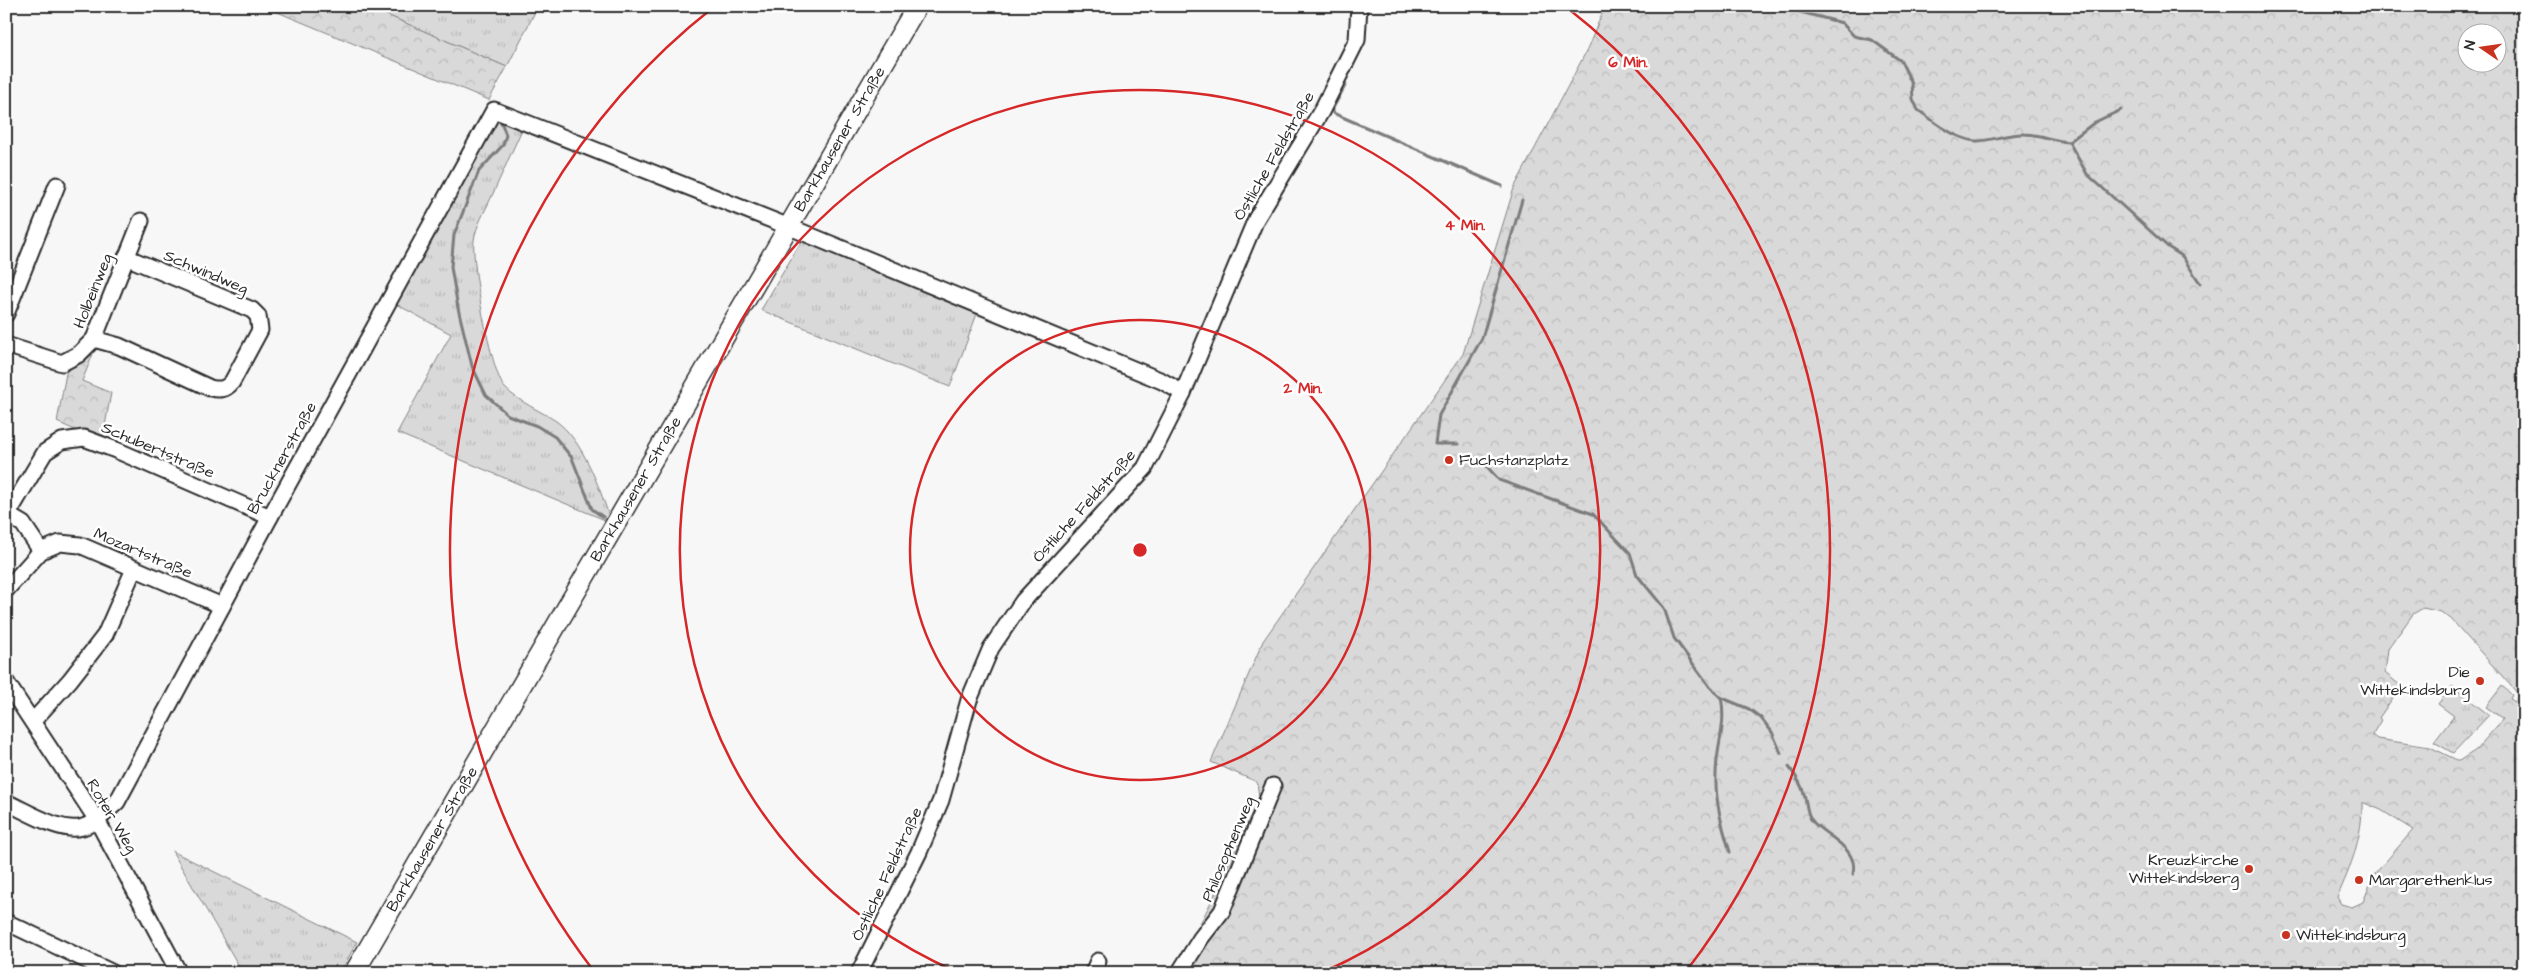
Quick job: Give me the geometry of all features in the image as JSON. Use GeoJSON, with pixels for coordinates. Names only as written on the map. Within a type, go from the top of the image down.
{"type":"FeatureCollection","features":[{"type":"Feature","properties":{"kind":"main road","name":"Barkhausener Straße"},"geometry":{"type":"LineString","coordinates":[[354,973],[568,602],[790,228],[917,6]]}},
{"type":"Feature","properties":{"kind":"street","name":"Östliche Feldstraße"},"geometry":{"type":"LineString","coordinates":[[859,973],[941,800],[969,700],[991,648],[1023,601],[1145,468],[1183,393],[1256,219],[1322,110],[1357,40],[1359,6]]}},
{"type":"Feature","properties":{"kind":"street","name":"Brucknerstraße"},"geometry":{"type":"LineString","coordinates":[[6,802],[60,827],[73,830],[97,820],[117,802],[270,517],[494,110],[790,228]]}},
{"type":"Feature","properties":{"kind":"street"},"geometry":{"type":"LineString","coordinates":[[6,314],[57,185]]}},
{"type":"Feature","properties":{"kind":"street","name":"Holbeinweg"},"geometry":{"type":"LineString","coordinates":[[6,345],[62,363],[79,354],[94,339],[141,221]]}},
{"type":"Feature","properties":{"kind":"street"},"geometry":{"type":"LineString","coordinates":[[790,228],[1162,381],[1183,393]]}},
{"type":"Feature","properties":{"kind":"street","name":"Schwindweg"},"geometry":{"type":"LineString","coordinates":[[94,339],[119,346],[210,388],[220,390],[227,388],[232,382],[260,330],[258,316],[252,310],[126,257]]}},
{"type":"Feature","properties":{"kind":"street","name":"Schubertstraße"},"geometry":{"type":"LineString","coordinates":[[41,551],[23,524],[7,514],[45,452],[62,441],[84,438],[270,517]]}},
{"type":"Feature","properties":{"kind":"street","name":"Mozartstraße"},"geometry":{"type":"LineString","coordinates":[[41,551],[60,543],[80,545],[222,606]]}},
{"type":"Feature","properties":{"kind":"street"},"geometry":{"type":"LineString","coordinates":[[6,590],[41,551]]}},
{"type":"Feature","properties":{"kind":"street"},"geometry":{"type":"LineString","coordinates":[[33,721],[105,635],[134,569]]}},
{"type":"Feature","properties":{"kind":"street","name":"Roter Weg"},"geometry":{"type":"LineString","coordinates":[[6,682],[97,820],[179,973]]}},
{"type":"Feature","properties":{"kind":"street","name":"Philosophenweg"},"geometry":{"type":"LineString","coordinates":[[1179,973],[1200,938],[1222,911],[1248,842],[1273,786]]}},
{"type":"Feature","properties":{"kind":"street"},"geometry":{"type":"LineString","coordinates":[[6,922],[113,973]]}},
{"type":"Feature","properties":{"kind":"green space"},"geometry":{"type":"Polygon","coordinates":[[[263,6],[366,6],[507,67],[489,100],[263,6]]]}},
{"type":"Feature","properties":{"kind":"green space"},"geometry":{"type":"Polygon","coordinates":[[[366,6],[538,6],[507,67],[366,6]]]}},
{"type":"Feature","properties":{"kind":"green space"},"geometry":{"type":"Polygon","coordinates":[[[1605,6],[2524,6],[2524,973],[1175,973],[1210,904],[1259,797],[1257,782],[1211,762],[1263,641],[1463,354],[1514,188],[1587,50],[1605,6]],[[2423,608],[2413,614],[2388,649],[2385,673],[2401,686],[2379,718],[2381,720],[2372,735],[2377,739],[2430,747],[2459,761],[2476,750],[2503,719],[2486,707],[2502,686],[2512,695],[2510,699],[2515,702],[2519,695],[2451,619],[2441,612],[2423,608]],[[2362,802],[2362,814],[2355,851],[2337,897],[2341,904],[2352,907],[2363,902],[2374,875],[2413,830],[2381,810],[2362,802]]]}},
{"type":"Feature","properties":{"kind":"green space"},"geometry":{"type":"Polygon","coordinates":[[[494,117],[524,125],[481,219],[474,240],[479,292],[488,341],[494,362],[505,388],[523,402],[556,421],[574,439],[582,451],[609,516],[605,520],[397,433],[451,334],[394,303],[494,117]]]}},
{"type":"Feature","properties":{"kind":"green space"},"geometry":{"type":"Polygon","coordinates":[[[802,240],[978,311],[950,387],[761,310],[802,240]]]}},
{"type":"Feature","properties":{"kind":"green space"},"geometry":{"type":"Polygon","coordinates":[[[93,354],[82,381],[111,393],[102,442],[57,422],[67,368],[78,365],[93,354]]]}},
{"type":"Feature","properties":{"kind":"green space"},"geometry":{"type":"Polygon","coordinates":[[[2452,686],[2489,715],[2453,753],[2434,742],[2454,716],[2438,704],[2452,686]]]}},
{"type":"Feature","properties":{"kind":"green space"},"geometry":{"type":"Polygon","coordinates":[[[172,851],[357,942],[340,973],[243,973],[172,851]]]}},
{"type":"Feature","properties":{"kind":"waterway"},"geometry":{"type":"LineString","coordinates":[[1777,6],[1842,23],[1854,36],[1872,40],[1901,61],[1912,84],[1913,99],[1918,110],[1959,137],[1980,141],[2024,134],[2069,142],[2087,174],[2168,247],[2182,256],[2200,283]]}},
{"type":"Feature","properties":{"kind":"waterway"},"geometry":{"type":"LineString","coordinates":[[1346,84],[1333,108],[1333,113],[1502,186]]}},
{"type":"Feature","properties":{"kind":"waterway"},"geometry":{"type":"LineString","coordinates":[[2069,142],[2095,122],[2121,110]]}},
{"type":"Feature","properties":{"kind":"waterway"},"geometry":{"type":"LineString","coordinates":[[500,119],[506,135],[503,145],[479,171],[454,235],[451,267],[458,308],[472,366],[486,395],[508,415],[537,426],[555,437],[572,458],[592,509],[603,517]]}},
{"type":"Feature","properties":{"kind":"waterway"},"geometry":{"type":"LineString","coordinates":[[1458,444],[1435,444],[1439,415],[1482,338],[1522,200]]}},
{"type":"Feature","properties":{"kind":"waterway"},"geometry":{"type":"LineString","coordinates":[[1469,455],[1482,461],[1499,480],[1593,514],[1630,553],[1637,575],[1664,608],[1674,638],[1710,687],[1720,697],[1749,709],[1761,718],[1772,732],[1781,753]]}},
{"type":"Feature","properties":{"kind":"waterway"},"geometry":{"type":"LineString","coordinates":[[1721,697],[1723,717],[1716,765],[1716,785],[1720,814],[1730,852]]}},
{"type":"Feature","properties":{"kind":"waterway"},"geometry":{"type":"LineString","coordinates":[[1789,767],[1802,787],[1811,820],[1847,851],[1854,865],[1853,874]]}},
{"type":"Feature","properties":{"kind":"place","name":"Fuchstanzplatz"},"geometry":{"type":"Point","coordinates":[1449,460]}},
{"type":"Feature","properties":{"kind":"place","name":"Die Wittekindsburg"},"geometry":{"type":"Point","coordinates":[2480,681]}},
{"type":"Feature","properties":{"kind":"place","name":"Kreuzkirche Wittekindsberg"},"geometry":{"type":"Point","coordinates":[2249,869]}},
{"type":"Feature","properties":{"kind":"place","name":"Margarethenklus"},"geometry":{"type":"Point","coordinates":[2359,880]}},
{"type":"Feature","properties":{"kind":"place","name":"Wittekindsburg"},"geometry":{"type":"Point","coordinates":[2286,935]}}]}
